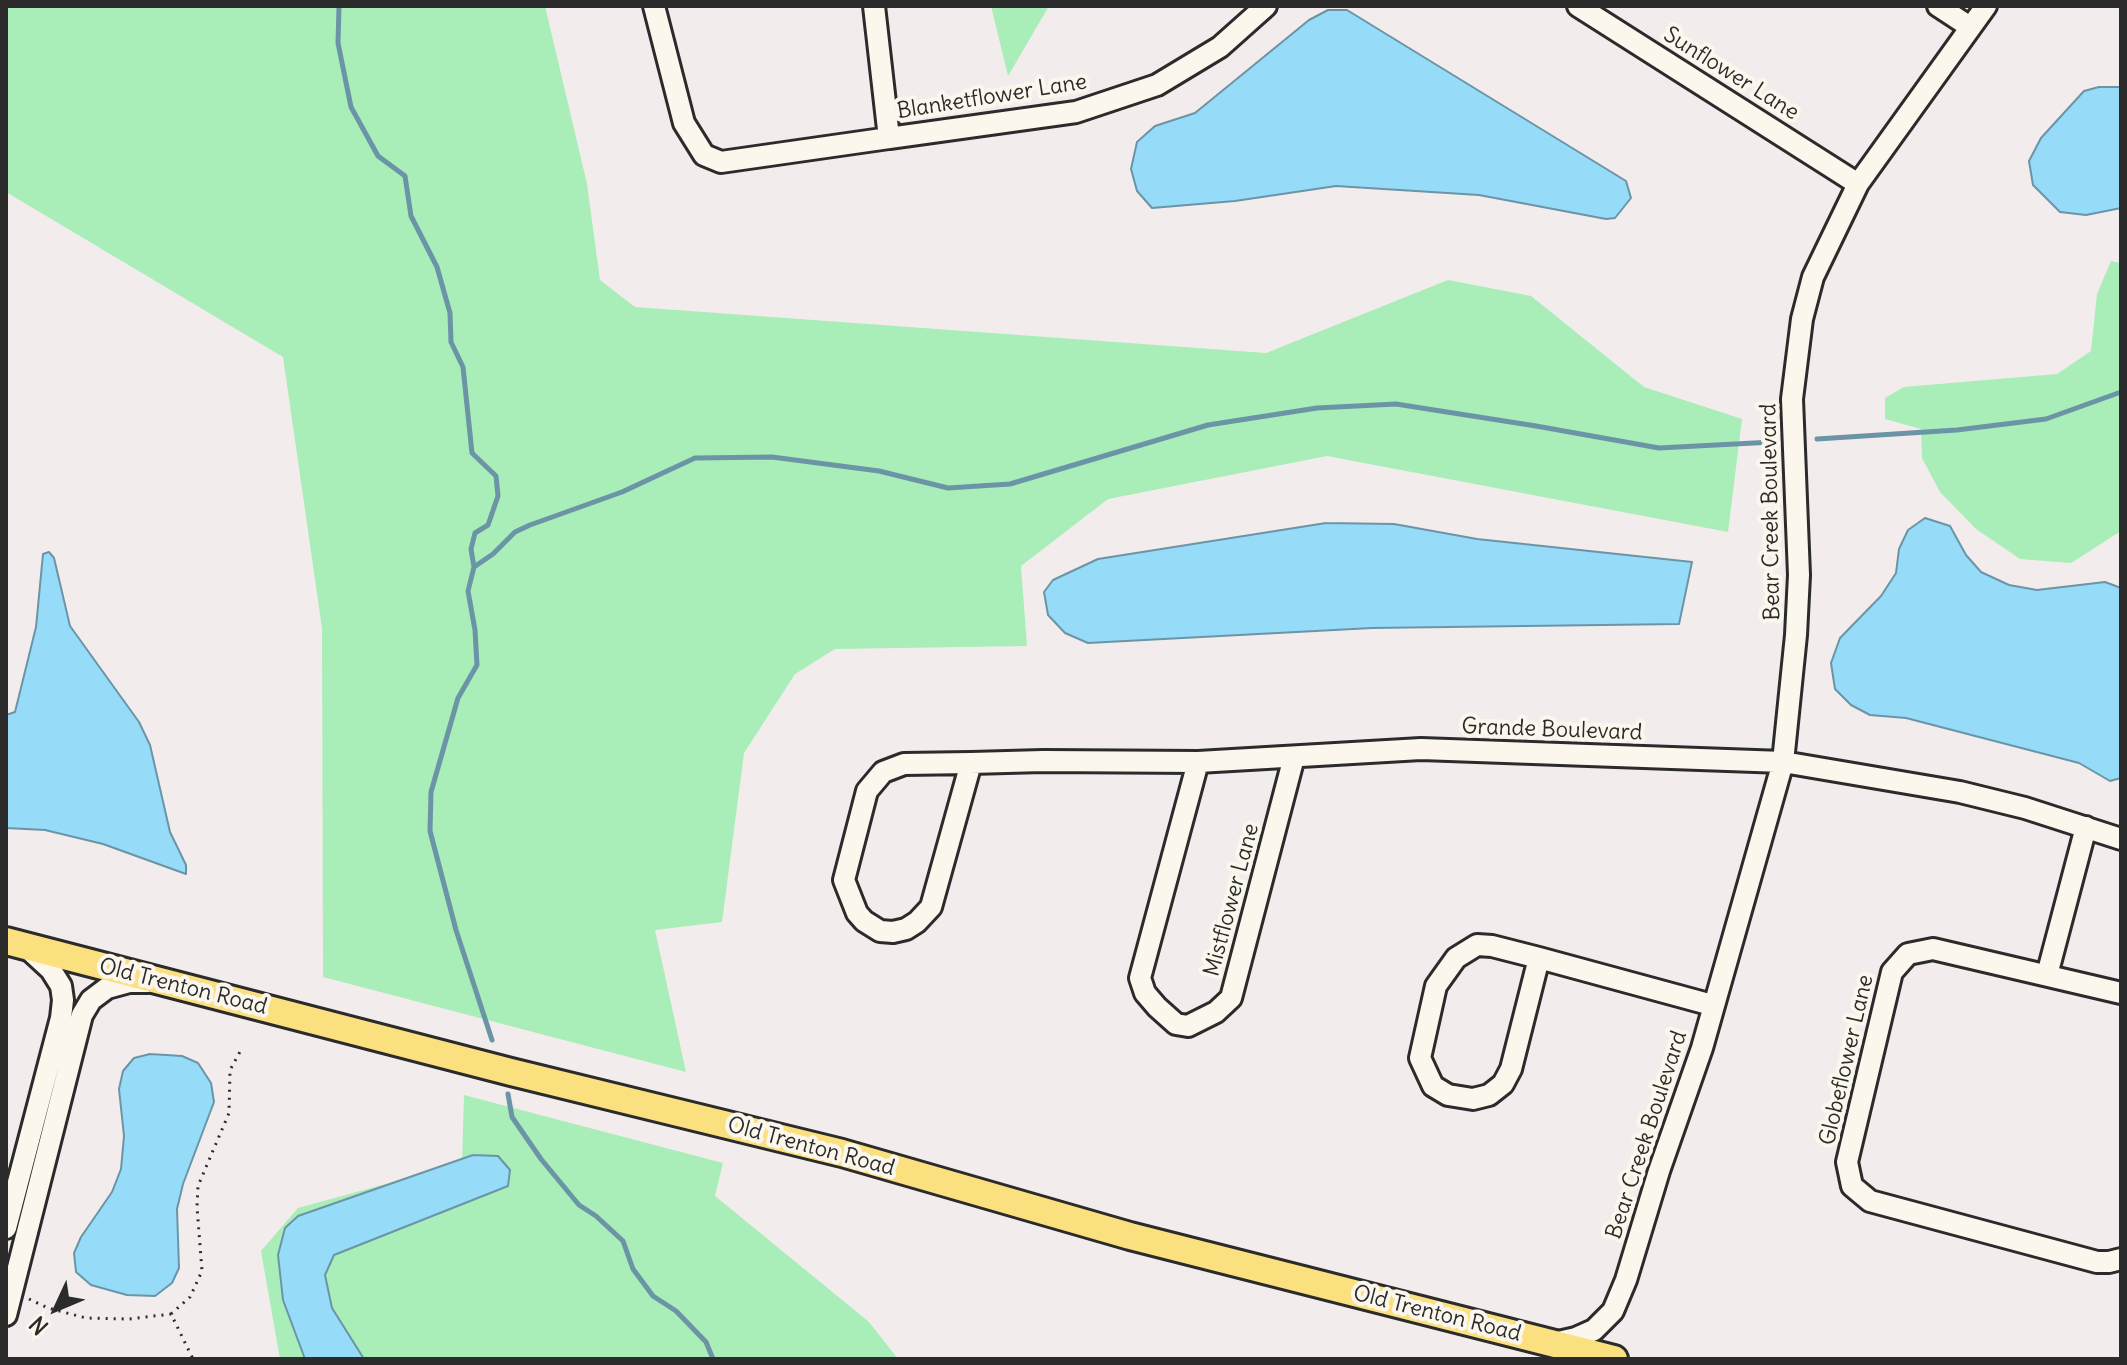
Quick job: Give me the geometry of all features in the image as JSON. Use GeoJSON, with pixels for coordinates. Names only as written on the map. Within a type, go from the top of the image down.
{"type":"FeatureCollection","features":[{"type":"Feature","properties":{"kind":"main road","name":"Old Trenton Road"},"geometry":{"type":"LineString","coordinates":[[15,944],[842,1153],[1130,1236],[1614,1359]]}},
{"type":"Feature","properties":{"kind":"street","name":"Blanketflower Lane"},"geometry":{"type":"LineString","coordinates":[[654,6],[684,123],[704,155],[721,162],[1076,112],[1157,85],[1220,47],[1266,6]]}},
{"type":"Feature","properties":{"kind":"street","name":"Blanketflower Lane"},"geometry":{"type":"LineString","coordinates":[[874,6],[889,138]]}},
{"type":"Feature","properties":{"kind":"street","name":"Sunflower Lane"},"geometry":{"type":"LineString","coordinates":[[1578,6],[1858,184]]}},
{"type":"Feature","properties":{"kind":"street"},"geometry":{"type":"LineString","coordinates":[[1938,6],[1970,27]]}},
{"type":"Feature","properties":{"kind":"street","name":"Bear Creek Boulevard"},"geometry":{"type":"LineString","coordinates":[[1554,1343],[1594,1330],[1613,1311],[1626,1280],[1659,1171],[1702,1048],[1783,762],[1795,650],[1799,575],[1792,399],[1813,277],[1858,184],[1986,6]]}},
{"type":"Feature","properties":{"kind":"street","name":"Grande Boulevard"},"geometry":{"type":"LineString","coordinates":[[971,763],[931,907],[906,929],[880,931],[857,913],[844,880],[872,782],[883,772],[904,764],[971,763],[1198,762],[1421,749],[1783,762],[1960,792],[2121,839]]}},
{"type":"Feature","properties":{"kind":"street","name":"Mistflower Lane"},"geometry":{"type":"LineString","coordinates":[[1198,762],[1140,978],[1145,993],[1157,1007],[1176,1024],[1188,1026],[1216,1012],[1231,998],[1294,757]]}},
{"type":"Feature","properties":{"kind":"street"},"geometry":{"type":"LineString","coordinates":[[2047,975],[2086,827]]}},
{"type":"Feature","properties":{"kind":"street"},"geometry":{"type":"LineString","coordinates":[[6,1228],[13,1171],[61,1018],[63,1000],[61,986],[51,970],[15,944]]}},
{"type":"Feature","properties":{"kind":"street"},"geometry":{"type":"LineString","coordinates":[[1539,958],[1511,1069],[1503,1084],[1489,1095],[1473,1099],[1448,1095],[1433,1086],[1420,1058],[1436,986],[1456,958],[1477,945],[1539,958],[1712,1005]]}},
{"type":"Feature","properties":{"kind":"street","name":"Globeflower Lane"},"geometry":{"type":"LineString","coordinates":[[2121,993],[1933,949],[1908,954],[1892,972],[1847,1162],[1848,1174],[1860,1195],[1870,1201],[2097,1262],[2121,1259]]}},
{"type":"Feature","properties":{"kind":"street"},"geometry":{"type":"LineString","coordinates":[[6,1315],[82,1015],[91,1000],[107,988],[129,982],[161,982]]}},
{"type":"Feature","properties":{"kind":"street"},"geometry":{"type":"LineString","coordinates":[[13,1171],[41,1179]]}},
{"type":"Feature","properties":{"kind":"path"},"geometry":{"type":"LineString","coordinates":[[25,1297],[48,1308],[86,1318],[129,1319],[171,1314],[190,1297],[202,1271],[198,1186],[229,1113],[230,1070],[242,1048]]}},
{"type":"Feature","properties":{"kind":"path"},"geometry":{"type":"LineString","coordinates":[[171,1314],[193,1359]]}},
{"type":"Feature","properties":{"kind":"green space"},"geometry":{"type":"Polygon","coordinates":[[[6,6],[545,6],[587,184],[600,280],[635,307],[1266,353],[1448,280],[1531,296],[1644,387],[1742,419],[1728,532],[1327,456],[1108,499],[1021,566],[1027,646],[835,649],[795,674],[744,753],[722,922],[655,930],[686,1072],[323,977],[322,628],[283,357],[6,192],[6,6]]]}},
{"type":"Feature","properties":{"kind":"green space"},"geometry":{"type":"Polygon","coordinates":[[[991,6],[1049,6],[1008,76],[991,6]]]}},
{"type":"Feature","properties":{"kind":"green space"},"geometry":{"type":"Polygon","coordinates":[[[2111,261],[2121,263],[2121,531],[2071,563],[2020,559],[1976,529],[1940,492],[1922,458],[1921,429],[1885,419],[1885,398],[1904,387],[2057,374],[2091,351],[2097,294],[2111,261]]]}},
{"type":"Feature","properties":{"kind":"green space"},"geometry":{"type":"Polygon","coordinates":[[[464,1095],[723,1163],[715,1196],[869,1322],[898,1359],[280,1359],[261,1251],[298,1208],[462,1163],[464,1095]]]}},
{"type":"Feature","properties":{"kind":"water"},"geometry":{"type":"Polygon","coordinates":[[[1328,10],[1347,10],[1626,181],[1631,198],[1615,218],[1606,219],[1479,195],[1336,186],[1235,201],[1152,208],[1137,191],[1131,169],[1137,142],[1155,126],[1195,113],[1309,20],[1328,10]]]}},
{"type":"Feature","properties":{"kind":"water"},"geometry":{"type":"Polygon","coordinates":[[[2121,87],[2121,208],[2086,215],[2060,212],[2033,185],[2029,161],[2041,138],[2084,91],[2121,87]]]}},
{"type":"Feature","properties":{"kind":"water"},"geometry":{"type":"Polygon","coordinates":[[[1925,518],[1950,526],[1966,555],[1981,572],[2009,585],[2037,590],[2105,582],[2121,588],[2121,778],[2110,781],[2079,763],[1906,718],[1870,715],[1851,705],[1835,689],[1831,663],[1840,638],[1881,596],[1896,573],[1899,549],[1908,530],[1925,518]]]}},
{"type":"Feature","properties":{"kind":"water"},"geometry":{"type":"Polygon","coordinates":[[[1326,523],[1394,524],[1477,539],[1692,562],[1679,624],[1372,628],[1088,643],[1065,633],[1048,615],[1044,592],[1053,580],[1098,559],[1326,523]]]}},
{"type":"Feature","properties":{"kind":"water"},"geometry":{"type":"Polygon","coordinates":[[[49,552],[54,558],[70,626],[139,722],[150,745],[170,832],[186,865],[186,874],[103,844],[45,830],[6,828],[6,715],[15,712],[36,627],[43,554],[49,552]]]}},
{"type":"Feature","properties":{"kind":"water"},"geometry":{"type":"Polygon","coordinates":[[[150,1054],[182,1056],[198,1063],[211,1083],[214,1102],[183,1184],[177,1209],[179,1268],[172,1283],[155,1296],[127,1295],[91,1285],[76,1272],[74,1253],[81,1237],[112,1192],[121,1169],[124,1136],[119,1089],[123,1071],[134,1058],[150,1054]]]}},
{"type":"Feature","properties":{"kind":"water"},"geometry":{"type":"Polygon","coordinates":[[[473,1155],[498,1156],[510,1170],[508,1186],[334,1255],[325,1275],[332,1308],[364,1359],[305,1359],[283,1300],[278,1255],[285,1228],[298,1216],[473,1155]]]}},
{"type":"Feature","properties":{"kind":"waterway"},"geometry":{"type":"LineString","coordinates":[[339,6],[338,43],[351,107],[378,156],[405,176],[411,216],[437,267],[450,313],[451,342],[463,367],[472,453],[496,476],[498,496],[488,525],[475,533],[471,549],[474,567],[468,591],[477,665],[458,698],[431,792],[430,831],[456,930],[492,1040]]}},
{"type":"Feature","properties":{"kind":"waterway"},"geometry":{"type":"LineString","coordinates":[[1817,439],[1957,430],[2046,419],[2121,392]]}},
{"type":"Feature","properties":{"kind":"waterway"},"geometry":{"type":"LineString","coordinates":[[474,567],[493,554],[515,532],[622,492],[695,458],[772,457],[879,471],[948,488],[1010,484],[1208,425],[1317,408],[1396,404],[1659,448],[1773,442]]}},
{"type":"Feature","properties":{"kind":"waterway"},"geometry":{"type":"LineString","coordinates":[[508,1094],[512,1117],[541,1159],[579,1205],[623,1241],[633,1269],[653,1296],[676,1311],[706,1342],[713,1359]]}}]}
